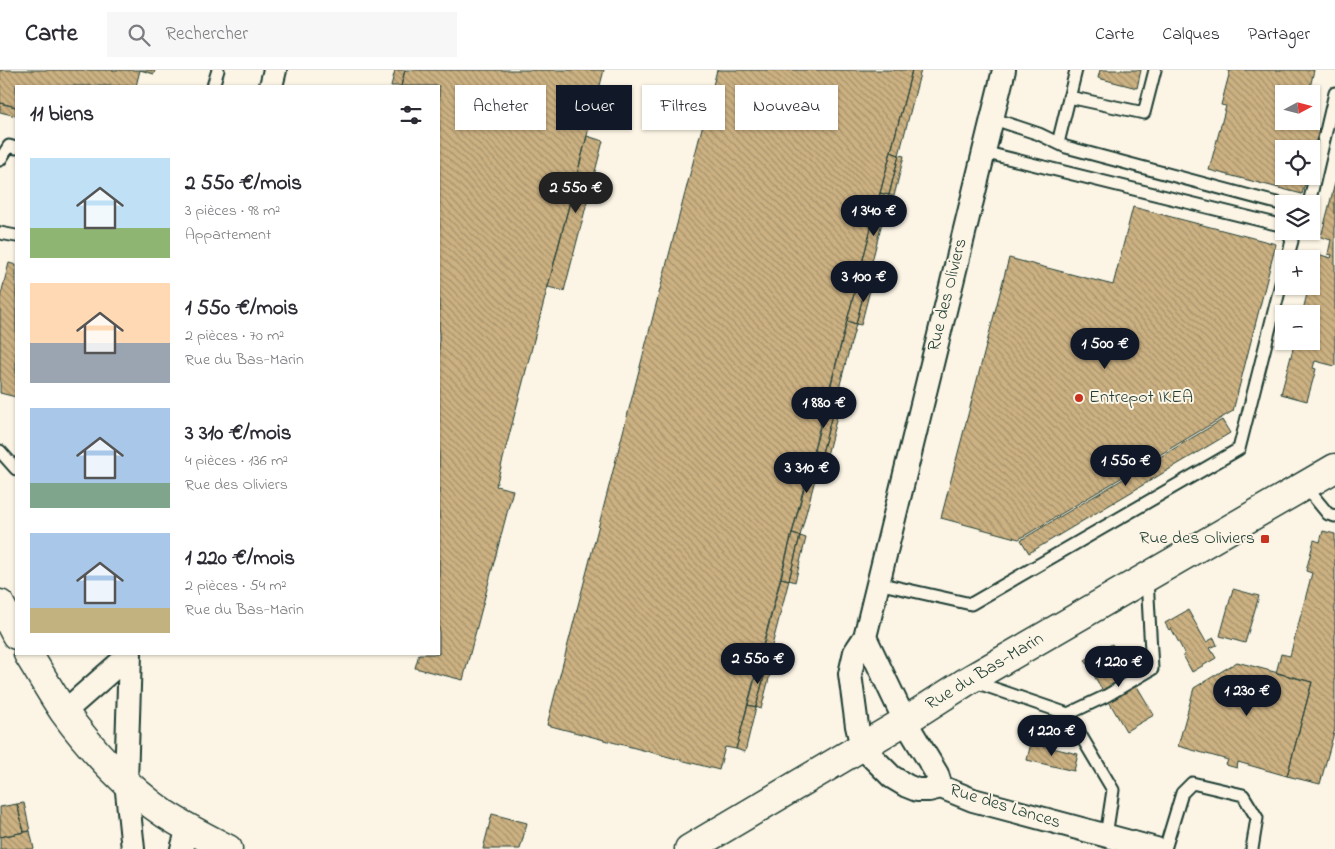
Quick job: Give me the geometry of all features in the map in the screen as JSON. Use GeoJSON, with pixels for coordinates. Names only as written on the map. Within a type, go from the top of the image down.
{"type":"FeatureCollection","features":[{"type":"Feature","properties":{"kind":"main road","name":"Rue du Bas-Marin"},"geometry":{"type":"LineString","coordinates":[[689,849],[862,747],[969,680],[1335,468]]}},
{"type":"Feature","properties":{"kind":"main road"},"geometry":{"type":"LineString","coordinates":[[0,604],[15,633]]}},
{"type":"Feature","properties":{"kind":"main road"},"geometry":{"type":"LineString","coordinates":[[29,655],[64,712],[85,738],[126,782],[164,813],[185,839],[228,849]]}},
{"type":"Feature","properties":{"kind":"street"},"geometry":{"type":"LineString","coordinates":[[271,85],[275,70]]}},
{"type":"Feature","properties":{"kind":"street","name":"Rue des Oliviers"},"geometry":{"type":"LineString","coordinates":[[862,747],[857,726],[850,674],[856,652],[864,637],[1004,70]]}},
{"type":"Feature","properties":{"kind":"street"},"geometry":{"type":"LineString","coordinates":[[864,637],[905,721]]}},
{"type":"Feature","properties":{"kind":"street"},"geometry":{"type":"LineString","coordinates":[[64,712],[129,655]]}},
{"type":"Feature","properties":{"kind":"street"},"geometry":{"type":"LineString","coordinates":[[130,655],[126,782],[133,849]]}},
{"type":"Feature","properties":{"kind":"street","name":"Rue des Lances"},"geometry":{"type":"LineString","coordinates":[[905,721],[937,774],[941,787]]}},
{"type":"Feature","properties":{"kind":"street","name":"Rue des Lances"},"geometry":{"type":"LineString","coordinates":[[862,747],[892,777],[906,786],[918,790],[941,787],[972,800],[1156,849]]}},
{"type":"Feature","properties":{"kind":"lane"},"geometry":{"type":"LineString","coordinates":[[213,85],[218,70]]}},
{"type":"Feature","properties":{"kind":"lane"},"geometry":{"type":"LineString","coordinates":[[1058,143],[1076,70]]}},
{"type":"Feature","properties":{"kind":"lane"},"geometry":{"type":"LineString","coordinates":[[1069,97],[1144,113],[1155,70]]}},
{"type":"Feature","properties":{"kind":"lane"},"geometry":{"type":"LineString","coordinates":[[1311,195],[1335,93]]}},
{"type":"Feature","properties":{"kind":"lane"},"geometry":{"type":"LineString","coordinates":[[991,118],[1039,134],[1066,147],[1275,203]]}},
{"type":"Feature","properties":{"kind":"lane"},"geometry":{"type":"LineString","coordinates":[[0,160],[9,146],[15,148]]}},
{"type":"Feature","properties":{"kind":"lane"},"geometry":{"type":"LineString","coordinates":[[983,152],[1275,224]]}},
{"type":"Feature","properties":{"kind":"lane"},"geometry":{"type":"LineString","coordinates":[[0,233],[15,236]]}},
{"type":"Feature","properties":{"kind":"lane"},"geometry":{"type":"LineString","coordinates":[[877,583],[971,604],[1239,449],[1278,295]]}},
{"type":"Feature","properties":{"kind":"lane"},"geometry":{"type":"LineString","coordinates":[[0,450],[15,468]]}},
{"type":"Feature","properties":{"kind":"lane"},"geometry":{"type":"LineString","coordinates":[[1304,486],[1328,514],[1335,516]]}},
{"type":"Feature","properties":{"kind":"lane"},"geometry":{"type":"LineString","coordinates":[[1068,714],[1106,696],[1152,669],[1147,577]]}},
{"type":"Feature","properties":{"kind":"lane"},"geometry":{"type":"LineString","coordinates":[[969,680],[1068,714],[1113,790],[1106,836]]}},
{"type":"Feature","properties":{"kind":"lane"},"geometry":{"type":"LineString","coordinates":[[1165,849],[1182,793],[1192,783],[1243,795],[1256,818],[1252,849]]}},
{"type":"Feature","properties":{"kind":"building"},"geometry":{"type":"Polygon","coordinates":[[[0,70],[140,70],[136,85],[15,85],[15,107],[0,103],[0,70]]]}},
{"type":"Feature","properties":{"kind":"building"},"geometry":{"type":"Polygon","coordinates":[[[140,70],[155,70],[154,74],[140,70]]]}},
{"type":"Feature","properties":{"kind":"building"},"geometry":{"type":"Polygon","coordinates":[[[395,70],[405,70],[401,85],[391,85],[395,70]]]}},
{"type":"Feature","properties":{"kind":"building"},"geometry":{"type":"Polygon","coordinates":[[[405,70],[604,70],[600,85],[556,85],[556,130],[588,130],[496,486],[513,490],[463,680],[415,668],[419,655],[440,655],[440,85],[401,85],[405,70]]]}},
{"type":"Feature","properties":{"kind":"building"},"geometry":{"type":"Polygon","coordinates":[[[717,70],[912,70],[736,749],[725,747],[719,770],[547,725],[701,130],[725,130],[725,85],[713,85],[717,70]]]}},
{"type":"Feature","properties":{"kind":"building"},"geometry":{"type":"Polygon","coordinates":[[[912,70],[921,70],[899,155],[891,152],[912,70]]]}},
{"type":"Feature","properties":{"kind":"building"},"geometry":{"type":"Polygon","coordinates":[[[1100,70],[1141,70],[1137,88],[1098,78],[1100,70]]]}},
{"type":"Feature","properties":{"kind":"building"},"geometry":{"type":"Polygon","coordinates":[[[1227,70],[1314,70],[1311,85],[1275,85],[1275,130],[1319,130],[1316,140],[1275,140],[1275,185],[1304,185],[1302,194],[1209,170],[1226,106],[1221,105],[1230,71],[1227,70]]]}},
{"type":"Feature","properties":{"kind":"building"},"geometry":{"type":"Polygon","coordinates":[[[0,103],[15,107],[15,116],[0,112],[0,103]]]}},
{"type":"Feature","properties":{"kind":"building"},"geometry":{"type":"Polygon","coordinates":[[[587,136],[603,141],[564,291],[548,287],[587,136]]]}},
{"type":"Feature","properties":{"kind":"building"},"geometry":{"type":"Polygon","coordinates":[[[891,152],[899,155],[889,195],[880,193],[891,152]]]}},
{"type":"Feature","properties":{"kind":"building"},"geometry":{"type":"Polygon","coordinates":[[[899,155],[904,156],[894,196],[889,195],[899,155]]]}},
{"type":"Feature","properties":{"kind":"building"},"geometry":{"type":"Polygon","coordinates":[[[1335,183],[1335,366],[1315,361],[1313,368],[1316,369],[1307,401],[1281,394],[1293,350],[1320,350],[1320,305],[1304,305],[1307,295],[1320,295],[1320,255],[1331,258],[1332,255],[1328,254],[1331,240],[1321,237],[1335,183]]]}},
{"type":"Feature","properties":{"kind":"building"},"geometry":{"type":"Polygon","coordinates":[[[880,193],[889,195],[867,281],[858,279],[880,193]]]}},
{"type":"Feature","properties":{"kind":"building"},"geometry":{"type":"Polygon","coordinates":[[[1133,207],[1276,244],[1233,411],[1019,539],[941,518],[1009,258],[1113,285],[1133,207]]]}},
{"type":"Feature","properties":{"kind":"building"},"geometry":{"type":"Polygon","coordinates":[[[9,263],[15,265],[15,397],[0,393],[0,298],[9,263]]]}},
{"type":"Feature","properties":{"kind":"building"},"geometry":{"type":"Polygon","coordinates":[[[858,279],[867,281],[856,324],[847,321],[858,279]]]}},
{"type":"Feature","properties":{"kind":"building"},"geometry":{"type":"Polygon","coordinates":[[[867,281],[872,282],[861,325],[856,324],[867,281]]]}},
{"type":"Feature","properties":{"kind":"building"},"geometry":{"type":"Polygon","coordinates":[[[847,321],[856,324],[834,407],[826,405],[847,321]]]}},
{"type":"Feature","properties":{"kind":"building"},"geometry":{"type":"Polygon","coordinates":[[[826,405],[834,407],[822,453],[814,451],[826,405]]]}},
{"type":"Feature","properties":{"kind":"building"},"geometry":{"type":"Polygon","coordinates":[[[834,407],[839,409],[827,455],[822,453],[834,407]]]}},
{"type":"Feature","properties":{"kind":"building"},"geometry":{"type":"Polygon","coordinates":[[[1222,420],[1230,433],[1029,553],[1021,540],[1222,420]]]}},
{"type":"Feature","properties":{"kind":"building"},"geometry":{"type":"Polygon","coordinates":[[[814,451],[822,453],[800,536],[792,534],[814,451]]]}},
{"type":"Feature","properties":{"kind":"building"},"geometry":{"type":"Polygon","coordinates":[[[1323,531],[1335,534],[1335,729],[1320,784],[1287,776],[1312,682],[1276,673],[1281,654],[1290,656],[1312,573],[1306,571],[1314,540],[1320,542],[1323,531]]]}},
{"type":"Feature","properties":{"kind":"building"},"geometry":{"type":"Polygon","coordinates":[[[792,534],[800,536],[789,580],[781,578],[792,534]]]}},
{"type":"Feature","properties":{"kind":"building"},"geometry":{"type":"Polygon","coordinates":[[[800,536],[806,538],[795,582],[789,580],[800,536]]]}},
{"type":"Feature","properties":{"kind":"building"},"geometry":{"type":"Polygon","coordinates":[[[781,578],[789,580],[767,665],[759,663],[781,578]]]}},
{"type":"Feature","properties":{"kind":"building"},"geometry":{"type":"Polygon","coordinates":[[[1233,589],[1259,596],[1245,643],[1220,636],[1233,589]]]}},
{"type":"Feature","properties":{"kind":"building"},"geometry":{"type":"Polygon","coordinates":[[[1188,610],[1206,642],[1214,638],[1217,645],[1210,648],[1216,658],[1192,672],[1171,628],[1169,630],[1165,623],[1188,610]]]}},
{"type":"Feature","properties":{"kind":"building"},"geometry":{"type":"Polygon","coordinates":[[[1112,644],[1154,715],[1126,731],[1085,660],[1112,644]]]}},
{"type":"Feature","properties":{"kind":"building"},"geometry":{"type":"Polygon","coordinates":[[[1237,662],[1312,682],[1287,776],[1238,762],[1237,768],[1226,765],[1228,760],[1178,746],[1194,688],[1237,662]]]}},
{"type":"Feature","properties":{"kind":"building"},"geometry":{"type":"Polygon","coordinates":[[[759,663],[767,665],[756,707],[748,705],[759,663]]]}},
{"type":"Feature","properties":{"kind":"building"},"geometry":{"type":"Polygon","coordinates":[[[767,665],[772,667],[761,709],[756,707],[767,665]]]}},
{"type":"Feature","properties":{"kind":"building"},"geometry":{"type":"Polygon","coordinates":[[[748,705],[756,707],[745,752],[736,749],[748,705]]]}},
{"type":"Feature","properties":{"kind":"building"},"geometry":{"type":"Polygon","coordinates":[[[1031,743],[1078,754],[1074,771],[1027,760],[1031,743]]]}},
{"type":"Feature","properties":{"kind":"building"},"geometry":{"type":"Polygon","coordinates":[[[24,803],[30,831],[24,832],[17,804],[24,803]]]}},
{"type":"Feature","properties":{"kind":"building"},"geometry":{"type":"Polygon","coordinates":[[[17,804],[24,832],[0,837],[0,807],[17,804]]]}},
{"type":"Feature","properties":{"kind":"building"},"geometry":{"type":"Polygon","coordinates":[[[492,814],[527,823],[520,849],[483,849],[492,814]]]}},
{"type":"Feature","properties":{"kind":"building"},"geometry":{"type":"Polygon","coordinates":[[[30,831],[34,849],[0,849],[0,837],[30,831]]]}},
{"type":"Feature","properties":{"kind":"place","name":"Entrepot IKEA"},"geometry":{"type":"Point","coordinates":[1079,398]}},
{"type":"Feature","properties":{"kind":"place","name":"Rue des Oliviers"},"geometry":{"type":"Point","coordinates":[1265,539]}}]}
